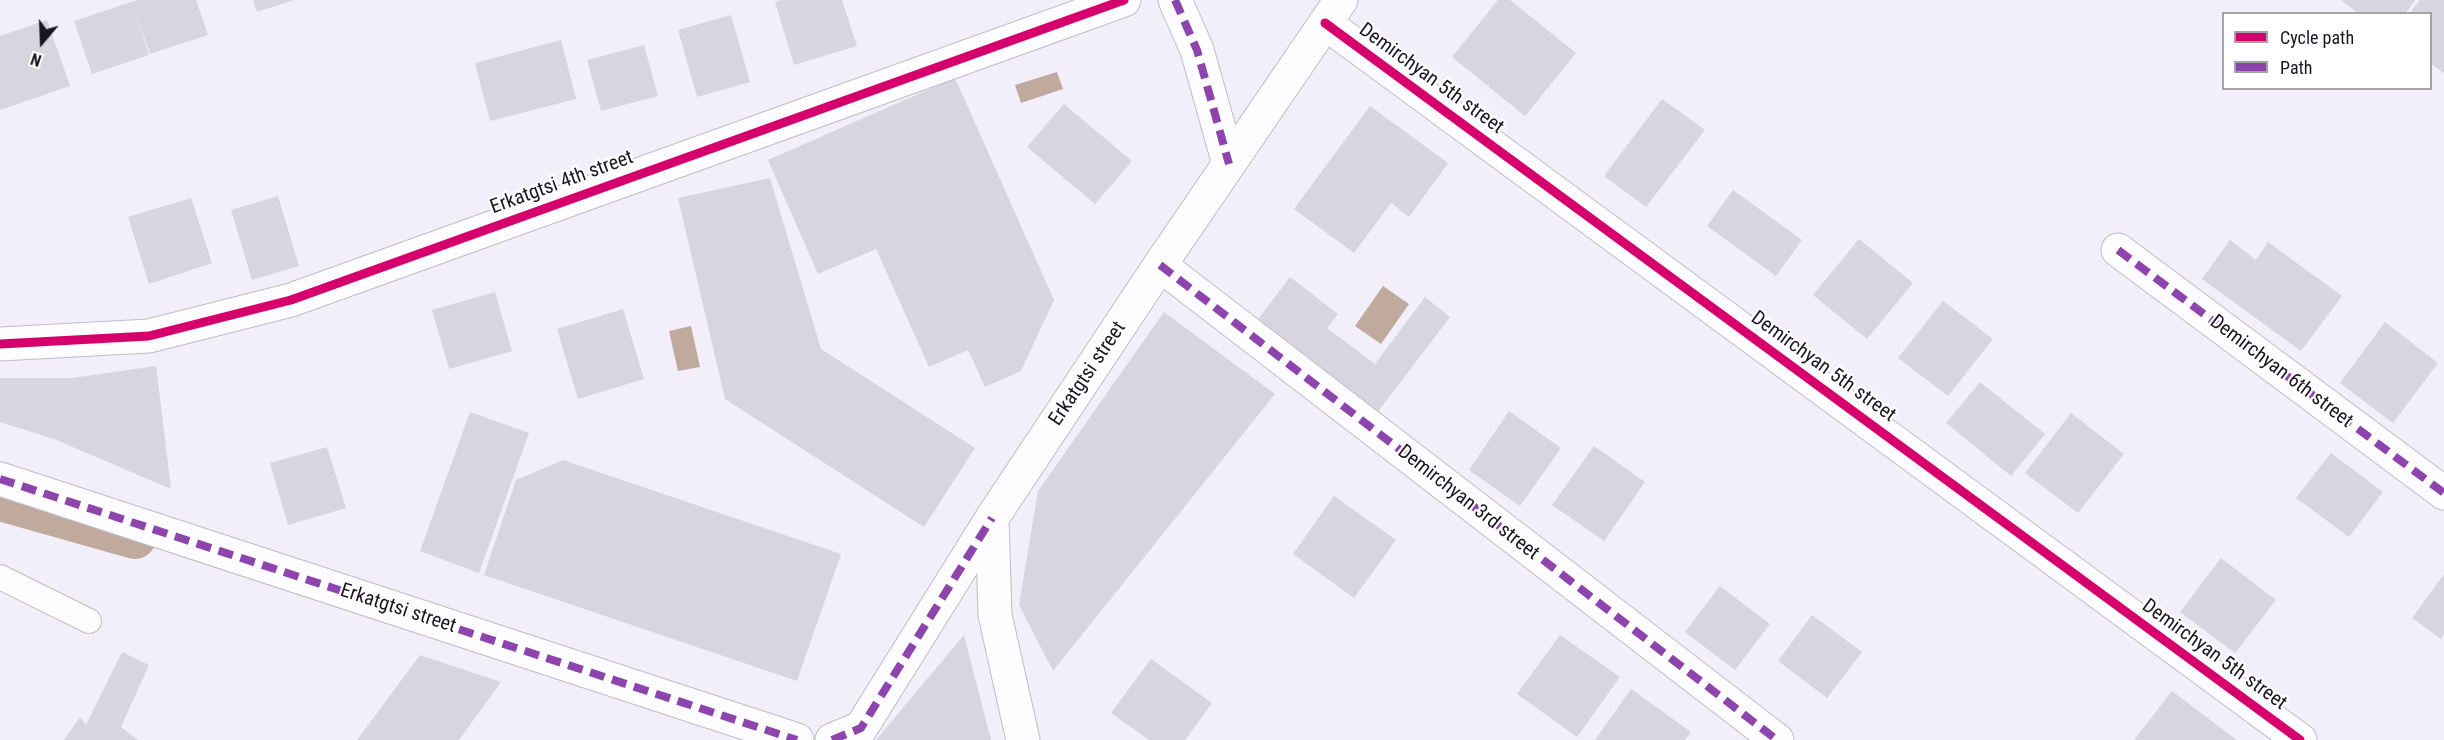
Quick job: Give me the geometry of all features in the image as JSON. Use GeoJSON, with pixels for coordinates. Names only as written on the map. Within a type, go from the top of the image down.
{"type":"FeatureCollection","features":[{"type":"Feature","properties":{"kind":"street","name":"Erkatgtsi 4th street"},"geometry":{"type":"LineString","coordinates":[[0,344],[149,336],[291,300],[1124,0]]}},
{"type":"Feature","properties":{"kind":"street"},"geometry":{"type":"LineString","coordinates":[[1175,0],[1197,50],[1229,164]]}},
{"type":"Feature","properties":{"kind":"street","name":"Erkatgtsi street"},"geometry":{"type":"LineString","coordinates":[[832,740],[861,728],[992,518],[1333,11]]}},
{"type":"Feature","properties":{"kind":"street","name":"Demirchyan 5th street"},"geometry":{"type":"LineString","coordinates":[[1333,11],[2300,740]]}},
{"type":"Feature","properties":{"kind":"street","name":"Demirchyan 6th street"},"geometry":{"type":"LineString","coordinates":[[2118,250],[2444,494]]}},
{"type":"Feature","properties":{"kind":"street","name":"Demirchyan 3rd street"},"geometry":{"type":"LineString","coordinates":[[1160,265],[1777,740]]}},
{"type":"Feature","properties":{"kind":"street","name":"Erkatgtsi street"},"geometry":{"type":"LineString","coordinates":[[0,479],[797,740]]}},
{"type":"Feature","properties":{"kind":"street"},"geometry":{"type":"LineString","coordinates":[[992,518],[995,615],[1023,740]]}},
{"type":"Feature","properties":{"kind":"lane"},"geometry":{"type":"LineString","coordinates":[[0,577],[89,621]]}},
{"type":"Feature","properties":{"kind":"shaded area"},"geometry":{"type":"Polygon","coordinates":[[[1057,72],[1063,89],[1021,103],[1015,85],[1057,72]]]}},
{"type":"Feature","properties":{"kind":"shaded area"},"geometry":{"type":"Polygon","coordinates":[[[1383,286],[1409,304],[1381,344],[1355,326],[1383,286]]]}},
{"type":"Feature","properties":{"kind":"shaded area"},"geometry":{"type":"Polygon","coordinates":[[[691,326],[700,367],[678,371],[669,331],[691,326]]]}},
{"type":"Feature","properties":{"kind":"building"},"geometry":{"type":"Polygon","coordinates":[[[137,0],[196,0],[208,35],[150,54],[134,8],[149,55],[92,74],[74,21],[137,0]]]}},
{"type":"Feature","properties":{"kind":"building"},"geometry":{"type":"Polygon","coordinates":[[[253,0],[294,0],[257,12],[253,0]]]}},
{"type":"Feature","properties":{"kind":"building"},"geometry":{"type":"Polygon","coordinates":[[[842,0],[857,46],[794,65],[775,2],[842,0]]]}},
{"type":"Feature","properties":{"kind":"building"},"geometry":{"type":"Polygon","coordinates":[[[1498,0],[1510,0],[1576,53],[1525,116],[1452,57],[1498,0]]]}},
{"type":"Feature","properties":{"kind":"building"},"geometry":{"type":"Polygon","coordinates":[[[2341,0],[2415,0],[2406,12],[2356,12],[2341,0]]]}},
{"type":"Feature","properties":{"kind":"building"},"geometry":{"type":"Polygon","coordinates":[[[2420,0],[2444,0],[2444,73],[2432,64],[2432,12],[2411,12],[2420,0]]]}},
{"type":"Feature","properties":{"kind":"building"},"geometry":{"type":"Polygon","coordinates":[[[731,15],[750,82],[697,97],[678,30],[731,15]]]}},
{"type":"Feature","properties":{"kind":"building"},"geometry":{"type":"Polygon","coordinates":[[[47,20],[70,86],[0,110],[0,36],[47,20]]]}},
{"type":"Feature","properties":{"kind":"building"},"geometry":{"type":"Polygon","coordinates":[[[561,40],[576,99],[490,121],[475,63],[561,40]]]}},
{"type":"Feature","properties":{"kind":"building"},"geometry":{"type":"Polygon","coordinates":[[[644,45],[658,96],[601,111],[587,60],[644,45]]]}},
{"type":"Feature","properties":{"kind":"building"},"geometry":{"type":"Polygon","coordinates":[[[955,78],[1054,300],[1021,371],[985,387],[968,350],[929,367],[876,249],[818,274],[768,160],[955,78]]]}},
{"type":"Feature","properties":{"kind":"building"},"geometry":{"type":"Polygon","coordinates":[[[1662,99],[1705,130],[1646,207],[1604,176],[1662,99]]]}},
{"type":"Feature","properties":{"kind":"building"},"geometry":{"type":"Polygon","coordinates":[[[1064,104],[1132,161],[1095,204],[1027,147],[1064,104]]]}},
{"type":"Feature","properties":{"kind":"building"},"geometry":{"type":"Polygon","coordinates":[[[1370,106],[1448,163],[1409,217],[1391,203],[1354,253],[1294,209],[1370,106]]]}},
{"type":"Feature","properties":{"kind":"building"},"geometry":{"type":"Polygon","coordinates":[[[770,178],[821,349],[975,448],[924,527],[725,399],[678,198],[770,178]]]}},
{"type":"Feature","properties":{"kind":"building"},"geometry":{"type":"Polygon","coordinates":[[[1733,190],[1802,240],[1776,276],[1707,226],[1733,190]]]}},
{"type":"Feature","properties":{"kind":"building"},"geometry":{"type":"Polygon","coordinates":[[[278,196],[299,266],[252,280],[231,210],[278,196]]]}},
{"type":"Feature","properties":{"kind":"building"},"geometry":{"type":"Polygon","coordinates":[[[191,198],[212,263],[149,284],[128,217],[191,198]]]}},
{"type":"Feature","properties":{"kind":"building"},"geometry":{"type":"Polygon","coordinates":[[[1859,239],[1913,283],[1867,339],[1813,295],[1859,239]]]}},
{"type":"Feature","properties":{"kind":"building"},"geometry":{"type":"Polygon","coordinates":[[[2230,240],[2256,260],[2268,242],[2342,296],[2301,351],[2202,279],[2230,240]]]}},
{"type":"Feature","properties":{"kind":"building"},"geometry":{"type":"Polygon","coordinates":[[[1290,277],[1338,314],[1327,328],[1375,364],[1425,297],[1450,317],[1377,413],[1256,322],[1290,277]]]}},
{"type":"Feature","properties":{"kind":"building"},"geometry":{"type":"Polygon","coordinates":[[[495,292],[512,351],[449,369],[432,310],[495,292]]]}},
{"type":"Feature","properties":{"kind":"building"},"geometry":{"type":"Polygon","coordinates":[[[1943,301],[1993,339],[1948,396],[1898,358],[1943,301]]]}},
{"type":"Feature","properties":{"kind":"building"},"geometry":{"type":"Polygon","coordinates":[[[623,309],[644,379],[578,399],[557,329],[623,309]]]}},
{"type":"Feature","properties":{"kind":"building"},"geometry":{"type":"Polygon","coordinates":[[[1164,312],[1275,394],[1053,671],[1019,605],[1038,491],[1164,312]]]}},
{"type":"Feature","properties":{"kind":"building"},"geometry":{"type":"Polygon","coordinates":[[[2385,322],[2438,363],[2393,423],[2340,383],[2385,322]]]}},
{"type":"Feature","properties":{"kind":"building"},"geometry":{"type":"Polygon","coordinates":[[[156,366],[171,489],[54,439],[0,422],[0,378],[72,378],[156,366]]]}},
{"type":"Feature","properties":{"kind":"building"},"geometry":{"type":"Polygon","coordinates":[[[1980,382],[2045,434],[2011,476],[1946,423],[1980,382]]]}},
{"type":"Feature","properties":{"kind":"building"},"geometry":{"type":"Polygon","coordinates":[[[1509,411],[1561,448],[1520,506],[1469,470],[1509,411]]]}},
{"type":"Feature","properties":{"kind":"building"},"geometry":{"type":"Polygon","coordinates":[[[470,412],[529,433],[479,573],[420,551],[470,412]]]}},
{"type":"Feature","properties":{"kind":"building"},"geometry":{"type":"Polygon","coordinates":[[[2071,413],[2124,454],[2078,513],[2025,473],[2071,413]]]}},
{"type":"Feature","properties":{"kind":"building"},"geometry":{"type":"Polygon","coordinates":[[[1594,446],[1645,482],[1604,541],[1552,505],[1594,446]]]}},
{"type":"Feature","properties":{"kind":"building"},"geometry":{"type":"Polygon","coordinates":[[[327,447],[346,508],[288,525],[270,463],[327,447]]]}},
{"type":"Feature","properties":{"kind":"building"},"geometry":{"type":"Polygon","coordinates":[[[2331,453],[2383,492],[2349,537],[2296,498],[2331,453]]]}},
{"type":"Feature","properties":{"kind":"building"},"geometry":{"type":"Polygon","coordinates":[[[563,460],[841,554],[797,681],[484,575],[516,480],[563,460]]]}},
{"type":"Feature","properties":{"kind":"building"},"geometry":{"type":"Polygon","coordinates":[[[1334,496],[1396,540],[1354,598],[1293,554],[1334,496]]]}},
{"type":"Feature","properties":{"kind":"building"},"geometry":{"type":"Polygon","coordinates":[[[2221,558],[2276,600],[2235,653],[2180,612],[2221,558]]]}},
{"type":"Feature","properties":{"kind":"building"},"geometry":{"type":"Polygon","coordinates":[[[2444,574],[2444,634],[2441,639],[2412,618],[2444,574]]]}},
{"type":"Feature","properties":{"kind":"building"},"geometry":{"type":"Polygon","coordinates":[[[1720,586],[1770,624],[1735,670],[1685,632],[1720,586]]]}},
{"type":"Feature","properties":{"kind":"building"},"geometry":{"type":"Polygon","coordinates":[[[1812,615],[1862,652],[1827,698],[1778,661],[1812,615]]]}},
{"type":"Feature","properties":{"kind":"building"},"geometry":{"type":"Polygon","coordinates":[[[964,635],[991,740],[876,740],[964,635]]]}},
{"type":"Feature","properties":{"kind":"building"},"geometry":{"type":"Polygon","coordinates":[[[1560,635],[1620,677],[1577,737],[1517,694],[1560,635]]]}},
{"type":"Feature","properties":{"kind":"building"},"geometry":{"type":"Polygon","coordinates":[[[122,652],[149,665],[121,727],[138,740],[64,740],[80,717],[86,725],[122,652]]]}},
{"type":"Feature","properties":{"kind":"building"},"geometry":{"type":"Polygon","coordinates":[[[420,655],[501,682],[459,740],[357,740],[420,655]]]}},
{"type":"Feature","properties":{"kind":"building"},"geometry":{"type":"Polygon","coordinates":[[[1151,659],[1212,703],[1185,740],[1149,740],[1111,713],[1151,659]]]}},
{"type":"Feature","properties":{"kind":"building"},"geometry":{"type":"Polygon","coordinates":[[[1631,689],[1691,732],[1685,740],[1595,740],[1631,689]]]}},
{"type":"Feature","properties":{"kind":"building"},"geometry":{"type":"Polygon","coordinates":[[[2172,691],[2237,740],[2134,740],[2172,691]]]}},
{"type":"Feature","properties":{"kind":"waterway"},"geometry":{"type":"LineString","coordinates":[[0,500],[135,538]]}},
{"type":"Feature","properties":{"kind":"marked path"},"geometry":{"type":"LineString","coordinates":[[1175,0],[1197,50],[1229,164]]}},
{"type":"Feature","properties":{"kind":"marked path"},"geometry":{"type":"LineString","coordinates":[[2118,250],[2444,493]]}},
{"type":"Feature","properties":{"kind":"marked path"},"geometry":{"type":"LineString","coordinates":[[1160,265],[1777,740]]}},
{"type":"Feature","properties":{"kind":"marked path"},"geometry":{"type":"LineString","coordinates":[[0,479],[797,740]]}},
{"type":"Feature","properties":{"kind":"marked path"},"geometry":{"type":"LineString","coordinates":[[832,740],[861,728],[992,518]]}},
{"type":"Feature","properties":{"kind":"cycle path"},"geometry":{"type":"LineString","coordinates":[[0,344],[149,336],[291,300],[1124,0]]}},
{"type":"Feature","properties":{"kind":"cycle path"},"geometry":{"type":"LineString","coordinates":[[1325,23],[2300,740]]}}]}
